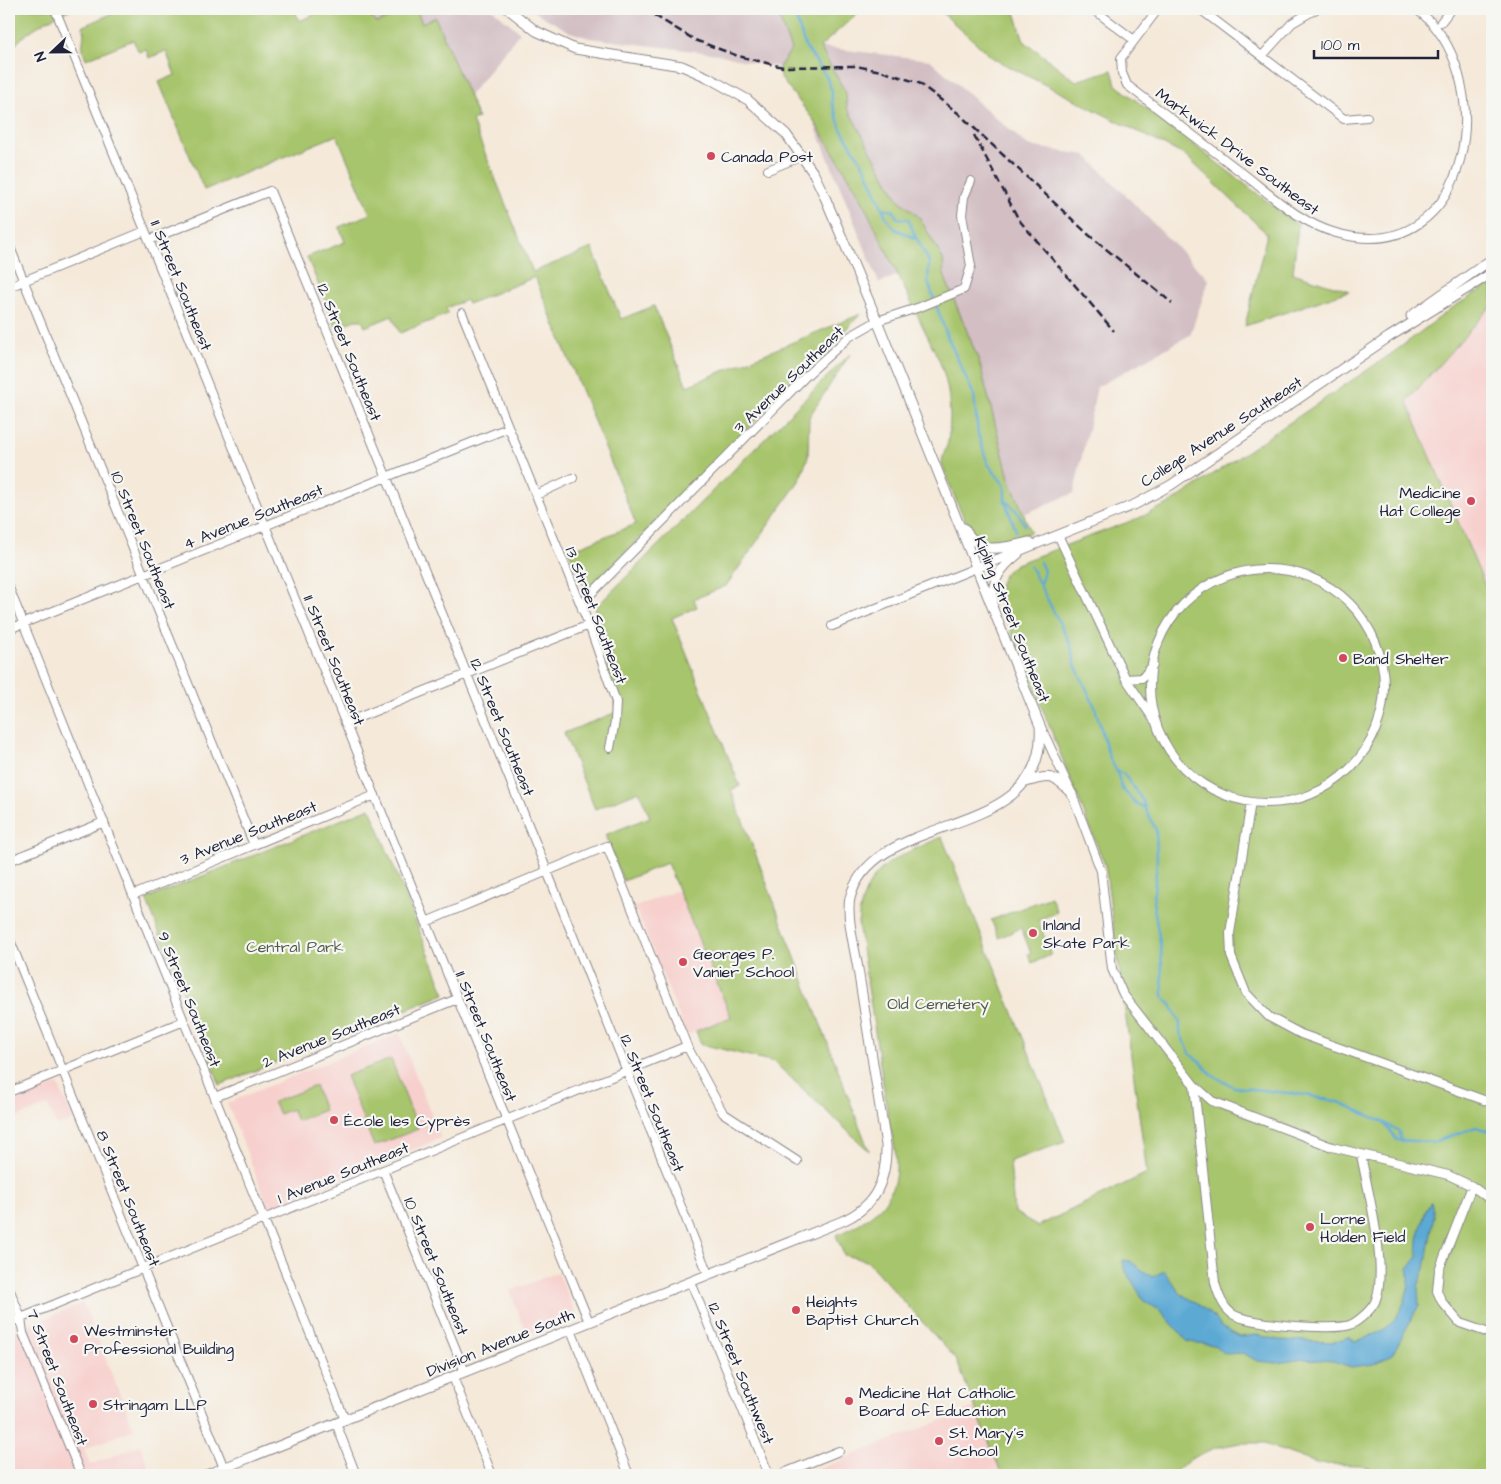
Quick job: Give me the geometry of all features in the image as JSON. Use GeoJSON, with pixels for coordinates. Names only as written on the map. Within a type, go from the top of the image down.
{"type":"FeatureCollection","features":[{"type":"Feature","properties":{"kind":"street","name":"11 Street Southeast"},"geometry":{"type":"LineString","coordinates":[[55,9],[589,1322]]}},
{"type":"Feature","properties":{"kind":"street","name":"Kipling Street Southeast"},"geometry":{"type":"LineString","coordinates":[[508,9],[536,31],[568,46],[598,54],[682,66],[720,83],[767,114],[786,134],[802,156],[824,195],[878,321],[1035,714],[1072,794],[1101,871],[1112,969],[1116,980],[1123,994],[1194,1085],[1212,1101]]}},
{"type":"Feature","properties":{"kind":"street"},"geometry":{"type":"LineString","coordinates":[[1093,9],[1134,40]]}},
{"type":"Feature","properties":{"kind":"street","name":"Markwick Drive Southeast"},"geometry":{"type":"LineString","coordinates":[[1158,9],[1121,58],[1122,73],[1127,84],[1292,212],[1315,226],[1348,236],[1380,237],[1416,227],[1447,207]]}},
{"type":"Feature","properties":{"kind":"street"},"geometry":{"type":"LineString","coordinates":[[1200,9],[1344,119],[1367,117]]}},
{"type":"Feature","properties":{"kind":"street"},"geometry":{"type":"LineString","coordinates":[[1262,56],[1292,23],[1316,9]]}},
{"type":"Feature","properties":{"kind":"street"},"geometry":{"type":"LineString","coordinates":[[1416,9],[1441,22],[1449,29]]}},
{"type":"Feature","properties":{"kind":"street"},"geometry":{"type":"LineString","coordinates":[[1441,22],[1451,9]]}},
{"type":"Feature","properties":{"kind":"street"},"geometry":{"type":"LineString","coordinates":[[768,170],[802,156]]}},
{"type":"Feature","properties":{"kind":"street","name":"3 Avenue Southeast"},"geometry":{"type":"LineString","coordinates":[[582,609],[587,598],[808,374],[849,337],[878,321],[920,307],[964,289],[971,266],[962,216],[964,197],[971,182]]}},
{"type":"Feature","properties":{"kind":"street","name":"12 Street Southeast"},"geometry":{"type":"LineString","coordinates":[[149,240],[270,191],[547,871],[625,1071],[708,1274]]}},
{"type":"Feature","properties":{"kind":"street"},"geometry":{"type":"LineString","coordinates":[[9,287],[145,231]]}},
{"type":"Feature","properties":{"kind":"street","name":"10 Street Southeast"},"geometry":{"type":"LineString","coordinates":[[9,245],[254,845]]}},
{"type":"Feature","properties":{"kind":"street","name":"College Avenue Southeast"},"geometry":{"type":"LineString","coordinates":[[1389,337],[1410,316],[1492,259]]}},
{"type":"Feature","properties":{"kind":"street","name":"College Avenue Southeast"},"geometry":{"type":"LineString","coordinates":[[976,568],[1136,504],[1171,485],[1389,337],[1492,273]]}},
{"type":"Feature","properties":{"kind":"street","name":"13 Street Southeast"},"geometry":{"type":"LineString","coordinates":[[462,313],[589,625],[616,702],[610,748]]}},
{"type":"Feature","properties":{"kind":"street","name":"4 Avenue Southeast"},"geometry":{"type":"LineString","coordinates":[[9,629],[508,428]]}},
{"type":"Feature","properties":{"kind":"street"},"geometry":{"type":"LineString","coordinates":[[536,495],[573,478]]}},
{"type":"Feature","properties":{"kind":"street"},"geometry":{"type":"LineString","coordinates":[[954,513],[974,541],[989,549],[1054,536],[1126,679],[1156,724],[1171,753],[1192,776],[1220,793],[1251,802],[1285,802],[1318,792],[1346,773],[1368,747],[1381,715],[1385,681],[1379,647],[1363,617],[1339,592],[1309,575],[1276,568],[1242,570],[1210,582],[1183,604],[1163,631],[1153,665],[1150,694],[1156,724]]}},
{"type":"Feature","properties":{"kind":"street"},"geometry":{"type":"LineString","coordinates":[[995,614],[992,592],[996,578],[1003,566],[1028,547]]}},
{"type":"Feature","properties":{"kind":"street"},"geometry":{"type":"LineString","coordinates":[[832,626],[976,568]]}},
{"type":"Feature","properties":{"kind":"street","name":"9 Street Southeast"},"geometry":{"type":"LineString","coordinates":[[9,588],[345,1420]]}},
{"type":"Feature","properties":{"kind":"street"},"geometry":{"type":"LineString","coordinates":[[345,723],[589,625]]}},
{"type":"Feature","properties":{"kind":"street"},"geometry":{"type":"LineString","coordinates":[[1126,679],[1142,678],[1153,665]]}},
{"type":"Feature","properties":{"kind":"street"},"geometry":{"type":"LineString","coordinates":[[1026,782],[1034,769],[1039,754],[1040,726],[1035,714]]}},
{"type":"Feature","properties":{"kind":"street"},"geometry":{"type":"LineString","coordinates":[[1026,782],[1048,776],[1057,778],[1072,794]]}},
{"type":"Feature","properties":{"kind":"street","name":"Division Avenue South"},"geometry":{"type":"LineString","coordinates":[[206,1475],[691,1282],[852,1217],[861,1211],[876,1195],[882,1184],[886,1160],[886,1145],[850,920],[850,899],[866,869],[874,861],[903,845],[999,803],[1018,791],[1026,782]]}},
{"type":"Feature","properties":{"kind":"street","name":"3 Avenue Southeast"},"geometry":{"type":"LineString","coordinates":[[133,895],[374,795]]}},
{"type":"Feature","properties":{"kind":"street"},"geometry":{"type":"LineString","coordinates":[[1251,802],[1230,933],[1231,956],[1246,993],[1269,1017],[1301,1034],[1492,1103]]}},
{"type":"Feature","properties":{"kind":"street"},"geometry":{"type":"LineString","coordinates":[[9,861],[104,822]]}},
{"type":"Feature","properties":{"kind":"street"},"geometry":{"type":"LineString","coordinates":[[426,922],[607,846],[687,1046],[723,1113],[797,1160]]}},
{"type":"Feature","properties":{"kind":"street","name":"8 Street Southeast"},"geometry":{"type":"LineString","coordinates":[[9,938],[143,1268],[220,1471]]}},
{"type":"Feature","properties":{"kind":"street","name":"2 Avenue Southeast"},"geometry":{"type":"LineString","coordinates":[[215,1097],[457,999]]}},
{"type":"Feature","properties":{"kind":"street"},"geometry":{"type":"LineString","coordinates":[[9,1092],[184,1021]]}},
{"type":"Feature","properties":{"kind":"street","name":"1 Avenue Southeast"},"geometry":{"type":"LineString","coordinates":[[9,1323],[687,1046]]}},
{"type":"Feature","properties":{"kind":"street"},"geometry":{"type":"LineString","coordinates":[[1194,1085],[1215,1283],[1220,1300],[1231,1314],[1251,1321],[1333,1329],[1351,1325],[1374,1304],[1380,1288],[1379,1256],[1361,1156]]}},
{"type":"Feature","properties":{"kind":"street"},"geometry":{"type":"LineString","coordinates":[[1197,1109],[1212,1101],[1332,1147],[1361,1156],[1448,1175],[1472,1186],[1492,1201]]}},
{"type":"Feature","properties":{"kind":"street","name":"10 Street Southeast"},"geometry":{"type":"LineString","coordinates":[[383,1170],[465,1372]]}},
{"type":"Feature","properties":{"kind":"street"},"geometry":{"type":"LineString","coordinates":[[1472,1186],[1439,1270],[1437,1291],[1442,1302],[1460,1323],[1492,1334]]}},
{"type":"Feature","properties":{"kind":"street","name":"12 Street Southwest"},"geometry":{"type":"LineString","coordinates":[[691,1282],[769,1475]]}},
{"type":"Feature","properties":{"kind":"street","name":"7 Street Southeast"},"geometry":{"type":"LineString","coordinates":[[9,1288],[21,1318],[23,1333],[81,1475]]}},
{"type":"Feature","properties":{"kind":"street"},"geometry":{"type":"LineString","coordinates":[[571,1330],[629,1475]]}},
{"type":"Feature","properties":{"kind":"street"},"geometry":{"type":"LineString","coordinates":[[453,1377],[492,1475]]}},
{"type":"Feature","properties":{"kind":"street"},"geometry":{"type":"LineString","coordinates":[[336,1424],[356,1475]]}},
{"type":"Feature","properties":{"kind":"street"},"geometry":{"type":"LineString","coordinates":[[779,1475],[840,1451]]}},
{"type":"Feature","properties":{"kind":"shaded area"},"geometry":{"type":"Polygon","coordinates":[[[363,9],[411,9],[377,23],[363,9]]]}},
{"type":"Feature","properties":{"kind":"shaded area"},"geometry":{"type":"Polygon","coordinates":[[[416,9],[492,9],[520,32],[468,97],[435,17],[422,23],[416,9]]]}},
{"type":"Feature","properties":{"kind":"shaded area"},"geometry":{"type":"Polygon","coordinates":[[[530,9],[776,9],[791,51],[779,67],[753,63],[718,54],[589,38],[570,32],[530,9]]]}},
{"type":"Feature","properties":{"kind":"shaded area"},"geometry":{"type":"Polygon","coordinates":[[[820,47],[930,60],[1028,146],[1086,155],[1209,280],[1190,335],[1097,387],[1074,493],[1024,514],[1009,478],[979,361],[944,275],[943,259],[919,217],[898,199],[847,108],[846,93],[820,47]]]}},
{"type":"Feature","properties":{"kind":"shaded area"},"geometry":{"type":"Polygon","coordinates":[[[812,118],[858,192],[899,275],[879,283],[812,118]]]}},
{"type":"Feature","properties":{"kind":"shaded area","name":"Medicine Hat College"},"geometry":{"type":"Polygon","coordinates":[[[1492,305],[1492,602],[1407,401],[1492,305]]]}},
{"type":"Feature","properties":{"kind":"shaded area","name":"Georges P. Vanier School"},"geometry":{"type":"Polygon","coordinates":[[[678,890],[731,1017],[687,1035],[635,907],[678,890]]]}},
{"type":"Feature","properties":{"kind":"shaded area","name":"École les Cyprès"},"geometry":{"type":"Polygon","coordinates":[[[399,1033],[441,1138],[269,1208],[227,1103],[399,1033]]]}},
{"type":"Feature","properties":{"kind":"shaded area"},"geometry":{"type":"Polygon","coordinates":[[[58,1084],[73,1120],[57,1126],[48,1105],[16,1118],[10,1104],[58,1084]]]}},
{"type":"Feature","properties":{"kind":"shaded area"},"geometry":{"type":"Polygon","coordinates":[[[558,1272],[576,1315],[527,1335],[510,1291],[558,1272]]]}},
{"type":"Feature","properties":{"kind":"shaded area"},"geometry":{"type":"Polygon","coordinates":[[[83,1303],[134,1429],[84,1449],[90,1465],[140,1445],[152,1475],[9,1475],[9,1333],[83,1303]]]}},
{"type":"Feature","properties":{"kind":"shaded area","name":"St. Mary's School"},"geometry":{"type":"Polygon","coordinates":[[[975,1407],[1002,1475],[803,1475],[975,1407]]]}},
{"type":"Feature","properties":{"kind":"green space"},"geometry":{"type":"Polygon","coordinates":[[[9,9],[72,9],[26,34],[13,49],[9,57],[9,9]]]}},
{"type":"Feature","properties":{"kind":"green space"},"geometry":{"type":"Polygon","coordinates":[[[123,9],[294,9],[299,21],[327,9],[363,9],[377,23],[411,9],[416,9],[422,23],[435,17],[478,118],[472,121],[533,272],[592,248],[621,319],[654,306],[687,386],[861,314],[595,583],[584,587],[569,551],[636,524],[535,277],[468,304],[466,300],[446,308],[448,314],[400,333],[392,316],[365,327],[362,320],[355,320],[336,327],[307,257],[345,242],[339,227],[370,214],[337,135],[204,190],[159,82],[175,75],[166,51],[149,58],[146,49],[139,52],[133,40],[86,59],[83,49],[83,26],[123,9]]]}},
{"type":"Feature","properties":{"kind":"green space"},"geometry":{"type":"Polygon","coordinates":[[[776,9],[862,9],[820,47],[846,93],[847,108],[898,199],[919,217],[943,259],[944,275],[979,361],[1009,478],[1031,532],[1008,542],[995,545],[986,543],[969,526],[955,499],[942,464],[948,442],[950,410],[946,380],[939,360],[858,192],[812,118],[780,77],[779,67],[791,50],[776,9]]]}},
{"type":"Feature","properties":{"kind":"green space"},"geometry":{"type":"Polygon","coordinates":[[[938,9],[1014,9],[1024,41],[1076,81],[1112,70],[1116,85],[1298,225],[1293,273],[1349,291],[1245,326],[1267,234],[1186,156],[994,59],[938,9]]]}},
{"type":"Feature","properties":{"kind":"green space","name":"Old Cemetery"},"geometry":{"type":"Polygon","coordinates":[[[1492,283],[1492,305],[1407,401],[1492,602],[1492,1475],[1388,1475],[1361,1465],[1319,1464],[1261,1443],[1240,1443],[1214,1448],[1191,1459],[1171,1475],[1002,1475],[956,1359],[867,1261],[844,1255],[836,1235],[869,1217],[881,1207],[889,1195],[894,1181],[896,1166],[895,1148],[890,1128],[858,923],[867,888],[885,866],[910,851],[942,837],[1065,1142],[1010,1161],[1014,1212],[1038,1226],[1147,1173],[1105,865],[1000,603],[999,586],[1003,576],[1016,564],[1139,518],[1172,502],[1394,352],[1452,308],[1492,283]]]}},
{"type":"Feature","properties":{"kind":"green space"},"geometry":{"type":"Polygon","coordinates":[[[850,354],[809,417],[808,457],[799,481],[726,586],[694,599],[697,607],[672,618],[740,786],[731,790],[869,1151],[774,1062],[701,1044],[696,1031],[731,1017],[667,863],[623,881],[605,835],[650,817],[639,791],[595,809],[564,733],[617,712],[595,608],[850,354]]]}},
{"type":"Feature","properties":{"kind":"green space","name":"Central Park"},"geometry":{"type":"Polygon","coordinates":[[[370,808],[445,994],[220,1085],[146,899],[370,808]]]}},
{"type":"Feature","properties":{"kind":"green space","name":"Inland Skate Park"},"geometry":{"type":"Polygon","coordinates":[[[1051,897],[1057,912],[1038,920],[1051,955],[1032,963],[1028,954],[1031,953],[1021,928],[999,938],[991,920],[1051,897]]]}},
{"type":"Feature","properties":{"kind":"green space"},"geometry":{"type":"Polygon","coordinates":[[[391,1059],[418,1129],[374,1146],[346,1076],[391,1059]]]}},
{"type":"Feature","properties":{"kind":"green space"},"geometry":{"type":"Polygon","coordinates":[[[315,1086],[324,1110],[297,1121],[292,1109],[279,1114],[273,1102],[315,1086]]]}},
{"type":"Feature","properties":{"kind":"water"},"geometry":{"type":"Polygon","coordinates":[[[1431,1202],[1434,1215],[1425,1269],[1418,1286],[1419,1305],[1392,1355],[1374,1364],[1351,1367],[1333,1361],[1305,1359],[1276,1363],[1257,1361],[1243,1353],[1224,1354],[1214,1345],[1188,1342],[1161,1311],[1144,1301],[1124,1268],[1123,1260],[1130,1261],[1152,1277],[1164,1271],[1180,1293],[1215,1318],[1221,1327],[1240,1337],[1257,1335],[1279,1340],[1333,1342],[1349,1337],[1354,1341],[1383,1330],[1400,1311],[1409,1284],[1408,1268],[1417,1258],[1418,1239],[1425,1212],[1431,1202]]]}},
{"type":"Feature","properties":{"kind":"waterway"},"geometry":{"type":"LineString","coordinates":[[793,9],[805,46],[826,76],[832,91],[832,103],[841,129],[866,169],[886,217],[895,229],[917,239],[929,262],[928,282],[947,336],[974,395],[978,434],[988,464],[1005,486],[1005,501],[1016,531]]}},
{"type":"Feature","properties":{"kind":"waterway"},"geometry":{"type":"LineString","coordinates":[[883,208],[894,211],[897,218],[908,219],[916,238]]}},
{"type":"Feature","properties":{"kind":"waterway"},"geometry":{"type":"LineString","coordinates":[[1006,501],[1016,510],[1025,525]]}},
{"type":"Feature","properties":{"kind":"waterway"},"geometry":{"type":"LineString","coordinates":[[1040,562],[1044,571],[1040,585]]}},
{"type":"Feature","properties":{"kind":"waterway"},"geometry":{"type":"LineString","coordinates":[[1030,566],[1070,643],[1075,665],[1095,707],[1109,757],[1117,772],[1122,789],[1136,803],[1145,808],[1156,830],[1157,862],[1153,902],[1161,948],[1163,997],[1171,1005],[1180,1023],[1180,1033],[1191,1055],[1200,1061],[1212,1075],[1234,1087],[1306,1095],[1339,1102],[1383,1122],[1397,1140],[1434,1142],[1476,1127],[1492,1132]]}},
{"type":"Feature","properties":{"kind":"waterway"},"geometry":{"type":"LineString","coordinates":[[1117,772],[1123,773],[1143,801],[1145,808]]}},
{"type":"Feature","properties":{"kind":"waterway"},"geometry":{"type":"LineString","coordinates":[[1383,1122],[1399,1131],[1401,1141]]}},
{"type":"Feature","properties":{"kind":"railway"},"geometry":{"type":"LineString","coordinates":[[644,9],[695,40],[738,56],[783,67],[856,66],[881,71],[919,83],[958,113],[1089,235],[1172,303]]}},
{"type":"Feature","properties":{"kind":"railway"},"geometry":{"type":"LineString","coordinates":[[974,135],[1019,220],[1114,331]]}},
{"type":"Feature","properties":{"kind":"place","name":"Canada Post"},"geometry":{"type":"Point","coordinates":[711,156]}},
{"type":"Feature","properties":{"kind":"place","name":"Medicine Hat College"},"geometry":{"type":"Point","coordinates":[1471,501]}},
{"type":"Feature","properties":{"kind":"place","name":"Band Shelter"},"geometry":{"type":"Point","coordinates":[1343,658]}},
{"type":"Feature","properties":{"kind":"place","name":"Inland Skate Park"},"geometry":{"type":"Point","coordinates":[1033,933]}},
{"type":"Feature","properties":{"kind":"place","name":"Georges P. Vanier School"},"geometry":{"type":"Point","coordinates":[683,962]}},
{"type":"Feature","properties":{"kind":"place","name":"École les Cyprès"},"geometry":{"type":"Point","coordinates":[334,1120]}},
{"type":"Feature","properties":{"kind":"place","name":"Lorne Holden Field"},"geometry":{"type":"Point","coordinates":[1310,1227]}},
{"type":"Feature","properties":{"kind":"place","name":"Heights Baptist Church"},"geometry":{"type":"Point","coordinates":[796,1310]}},
{"type":"Feature","properties":{"kind":"place","name":"Westminster Professional Building"},"geometry":{"type":"Point","coordinates":[74,1339]}},
{"type":"Feature","properties":{"kind":"place","name":"Medicine Hat Catholic Board of Education"},"geometry":{"type":"Point","coordinates":[849,1401]}},
{"type":"Feature","properties":{"kind":"place","name":"Stringam LLP"},"geometry":{"type":"Point","coordinates":[93,1404]}},
{"type":"Feature","properties":{"kind":"place","name":"St. Mary's School"},"geometry":{"type":"Point","coordinates":[939,1441]}}]}
